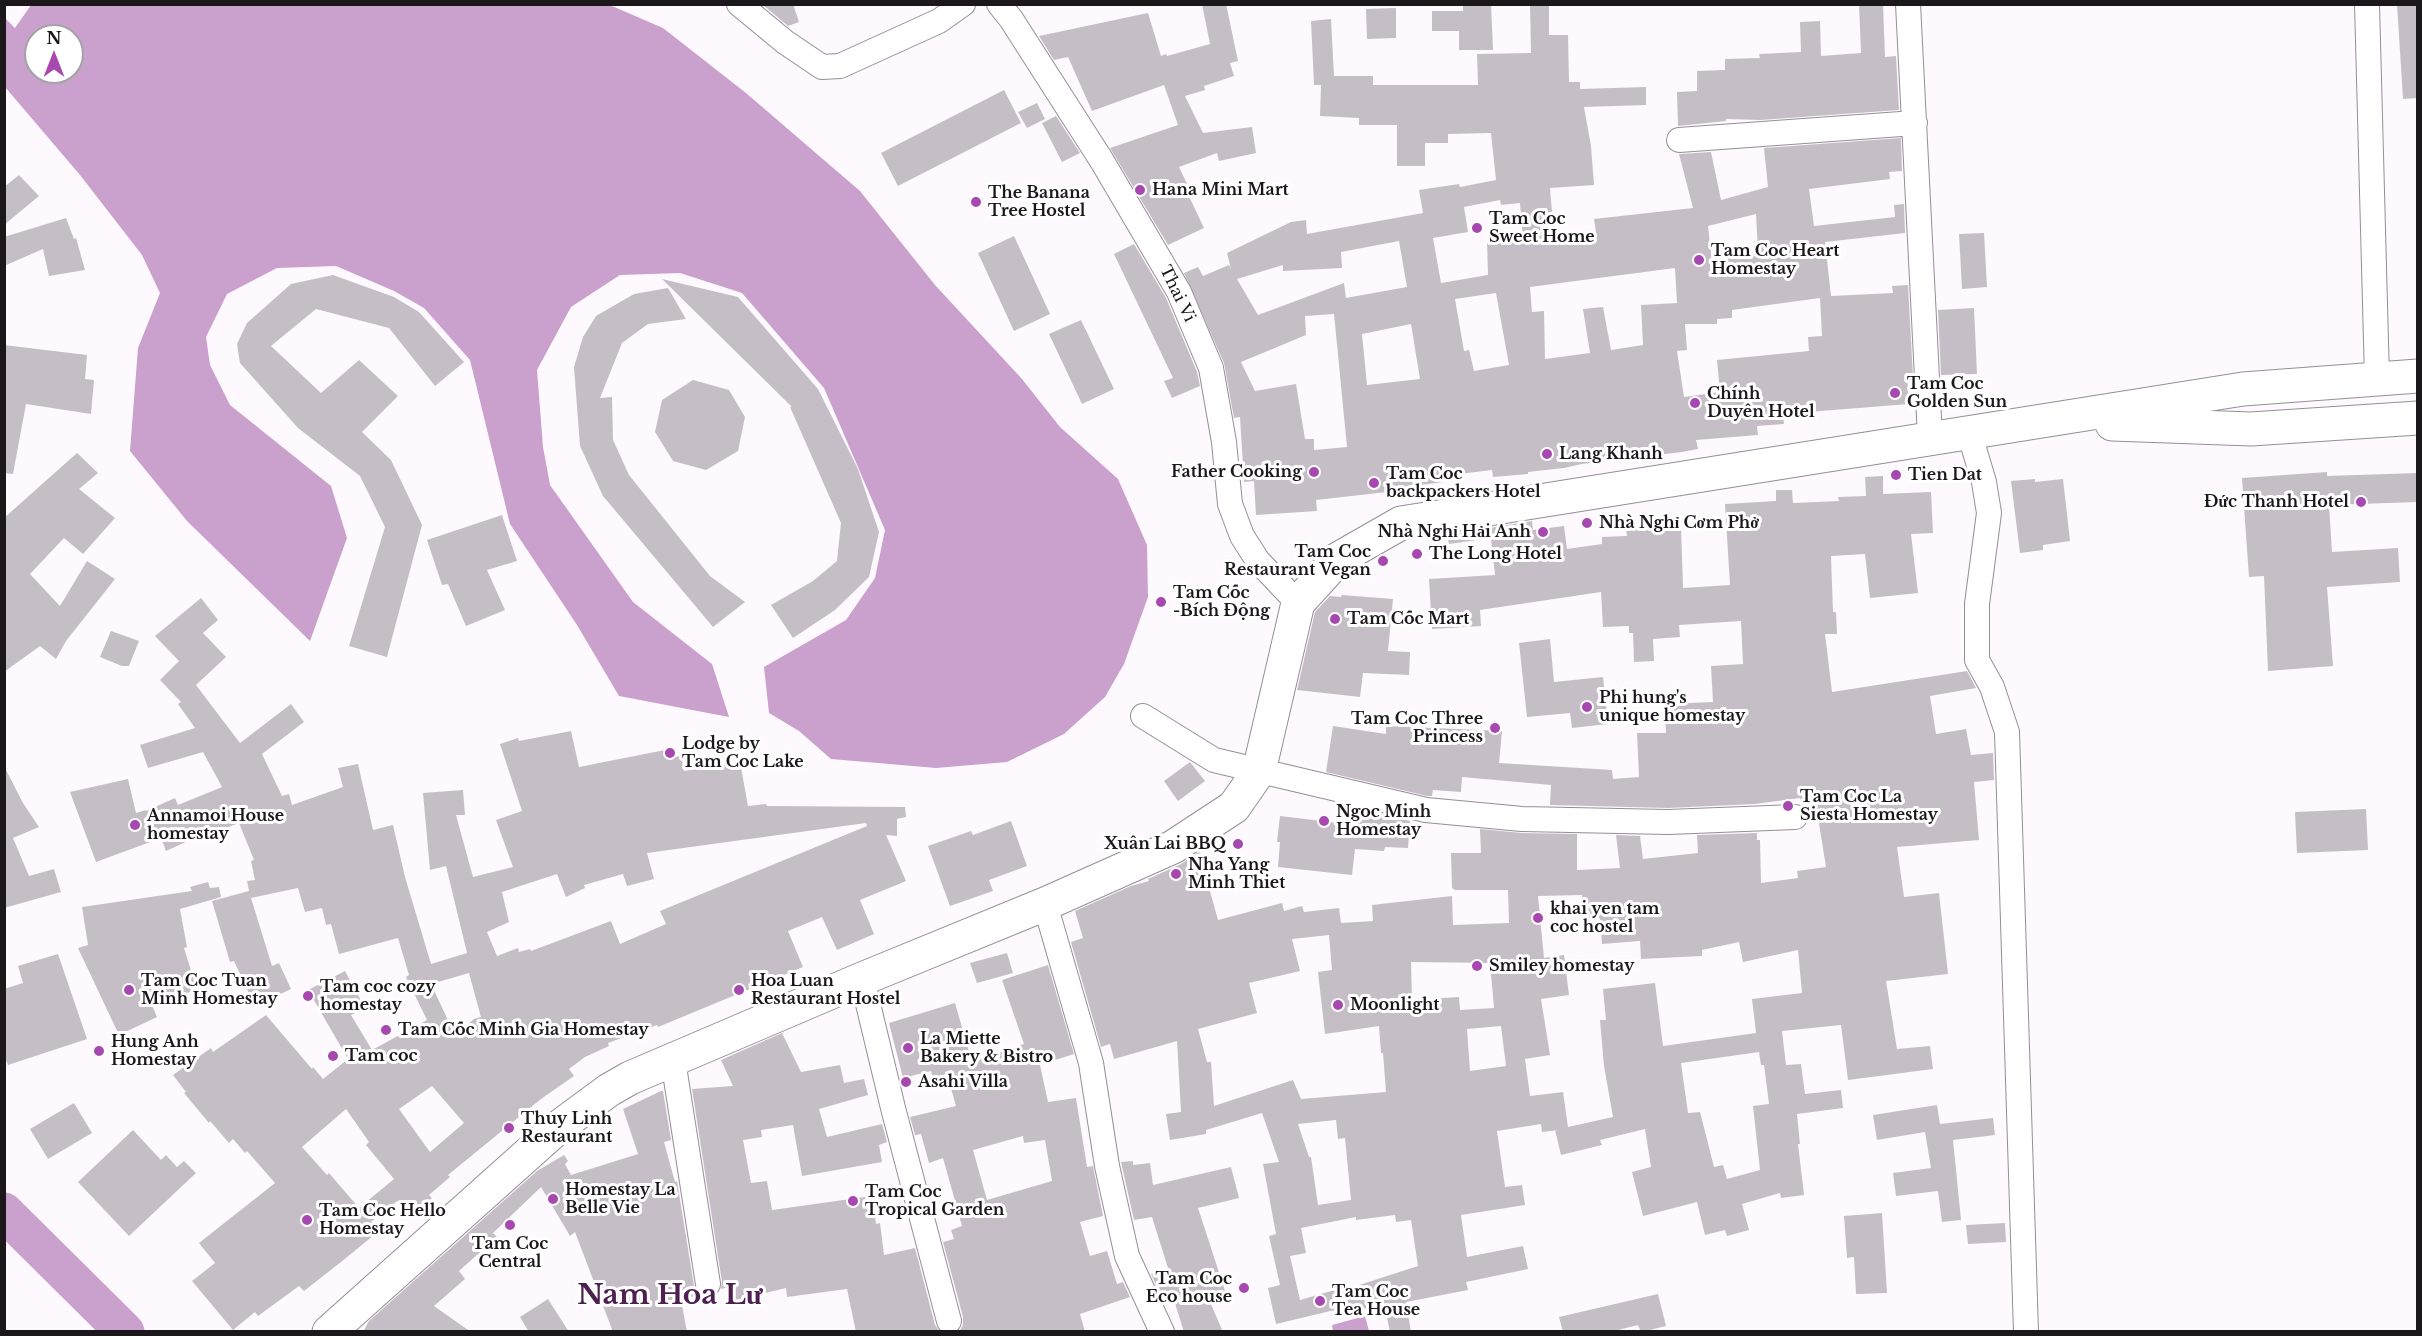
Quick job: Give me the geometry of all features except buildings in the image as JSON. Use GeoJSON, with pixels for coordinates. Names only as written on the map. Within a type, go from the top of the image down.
{"type":"FeatureCollection","features":[{"type":"Feature","properties":{"kind":"main road"},"geometry":{"type":"LineString","coordinates":[[340,1329],[556,1129],[609,1090],[630,1078],[862,978],[1045,904],[1173,847],[1234,807],[1259,771],[1298,603],[1338,559],[1401,523],[2243,389],[2418,376]]}},
{"type":"Feature","properties":{"kind":"main road"},"geometry":{"type":"LineString","coordinates":[[2035,422],[2251,429],[2418,418]]}},
{"type":"Feature","properties":{"kind":"street"},"geometry":{"type":"LineString","coordinates":[[739,4],[785,42],[822,67],[840,66],[939,21],[963,4]]}},
{"type":"Feature","properties":{"kind":"street","name":"Thai Vi"},"geometry":{"type":"LineString","coordinates":[[999,4],[1011,19],[1102,161],[1179,292],[1211,368],[1224,442],[1230,504],[1242,536],[1258,561],[1298,603]]}},
{"type":"Feature","properties":{"kind":"street"},"geometry":{"type":"LineString","coordinates":[[1908,4],[1930,437]]}},
{"type":"Feature","properties":{"kind":"street"},"geometry":{"type":"LineString","coordinates":[[2367,4],[2377,379]]}},
{"type":"Feature","properties":{"kind":"street"},"geometry":{"type":"LineString","coordinates":[[1678,140],[1915,123]]}},
{"type":"Feature","properties":{"kind":"street"},"geometry":{"type":"LineString","coordinates":[[1969,432],[1984,482],[1989,513],[1977,604],[1977,660],[1992,687],[2007,732],[2026,1332]]}},
{"type":"Feature","properties":{"kind":"street"},"geometry":{"type":"LineString","coordinates":[[1143,716],[1214,760],[1426,810],[1501,817],[1668,822],[1795,817]]}},
{"type":"Feature","properties":{"kind":"street"},"geometry":{"type":"LineString","coordinates":[[1045,904],[1091,1063],[1107,1166],[1126,1256],[1162,1332]]}},
{"type":"Feature","properties":{"kind":"street"},"geometry":{"type":"LineString","coordinates":[[862,978],[893,1108],[949,1322]]}},
{"type":"Feature","properties":{"kind":"street"},"geometry":{"type":"LineString","coordinates":[[673,1060],[708,1284]]}},
{"type":"Feature","properties":{"kind":"shaded area"},"geometry":{"type":"Polygon","coordinates":[[[598,4],[612,6],[663,28],[746,93],[860,191],[935,285],[1022,379],[1060,427],[1118,479],[1147,545],[1148,597],[1124,664],[1105,697],[1064,734],[1007,762],[936,768],[831,759],[799,731],[769,713],[764,667],[846,620],[875,578],[885,530],[824,388],[742,293],[680,273],[620,275],[571,307],[537,370],[543,447],[550,485],[633,602],[712,664],[729,717],[619,696],[577,625],[510,524],[470,360],[424,308],[394,291],[336,266],[277,268],[227,294],[206,337],[210,365],[230,405],[331,486],[347,538],[310,641],[187,521],[130,451],[138,348],[160,293],[142,255],[80,175],[5,87],[5,18],[15,28],[31,5],[598,4]]]}},
{"type":"Feature","properties":{"kind":"shaded area"},"geometry":{"type":"Polygon","coordinates":[[[1365,1316],[1369,1331],[1333,1331],[1332,1325],[1365,1316]]]}},
{"type":"Feature","properties":{"kind":"waterway"},"geometry":{"type":"LineString","coordinates":[[4,1212],[125,1332]]}},
{"type":"Feature","properties":{"kind":"place","name":"Hana Mini Mart"},"geometry":{"type":"Point","coordinates":[1140,190]}},
{"type":"Feature","properties":{"kind":"place","name":"The Banana Tree Hostel"},"geometry":{"type":"Point","coordinates":[976,202]}},
{"type":"Feature","properties":{"kind":"place","name":"Tam Coc Sweet Home"},"geometry":{"type":"Point","coordinates":[1477,228]}},
{"type":"Feature","properties":{"kind":"place","name":"Tam Coc Heart Homestay"},"geometry":{"type":"Point","coordinates":[1699,260]}},
{"type":"Feature","properties":{"kind":"place","name":"Tam Coc Golden Sun"},"geometry":{"type":"Point","coordinates":[1895,393]}},
{"type":"Feature","properties":{"kind":"place","name":"Chính Duyên Hotel"},"geometry":{"type":"Point","coordinates":[1695,403]}},
{"type":"Feature","properties":{"kind":"place","name":"Lang Khanh"},"geometry":{"type":"Point","coordinates":[1547,454]}},
{"type":"Feature","properties":{"kind":"place","name":"Father Cooking"},"geometry":{"type":"Point","coordinates":[1314,472]}},
{"type":"Feature","properties":{"kind":"place","name":"Tien Dat"},"geometry":{"type":"Point","coordinates":[1896,475]}},
{"type":"Feature","properties":{"kind":"place","name":"Tam Coc backpackers Hotel"},"geometry":{"type":"Point","coordinates":[1374,483]}},
{"type":"Feature","properties":{"kind":"place","name":"Đức Thanh Hotel"},"geometry":{"type":"Point","coordinates":[2361,502]}},
{"type":"Feature","properties":{"kind":"place","name":"Nhà Nghỉ Cơm Phở"},"geometry":{"type":"Point","coordinates":[1587,523]}},
{"type":"Feature","properties":{"kind":"place","name":"Nhà Nghỉ Hải Anh"},"geometry":{"type":"Point","coordinates":[1543,532]}},
{"type":"Feature","properties":{"kind":"place","name":"The Long Hotel"},"geometry":{"type":"Point","coordinates":[1417,554]}},
{"type":"Feature","properties":{"kind":"place","name":"Tam Coc Restaurant Vegan"},"geometry":{"type":"Point","coordinates":[1383,561]}},
{"type":"Feature","properties":{"kind":"place","name":"Tam Cốc -Bích Động"},"geometry":{"type":"Point","coordinates":[1161,602]}},
{"type":"Feature","properties":{"kind":"place","name":"Tam Cốc Mart"},"geometry":{"type":"Point","coordinates":[1335,619]}},
{"type":"Feature","properties":{"kind":"place","name":"Phi hung's unique homestay"},"geometry":{"type":"Point","coordinates":[1587,707]}},
{"type":"Feature","properties":{"kind":"place","name":"Tam Coc Three Princess"},"geometry":{"type":"Point","coordinates":[1495,728]}},
{"type":"Feature","properties":{"kind":"place","name":"Lodge by Tam Coc Lake"},"geometry":{"type":"Point","coordinates":[670,753]}},
{"type":"Feature","properties":{"kind":"place","name":"Tam Coc La Siesta Homestay"},"geometry":{"type":"Point","coordinates":[1788,806]}},
{"type":"Feature","properties":{"kind":"place","name":"Ngoc Minh Homestay"},"geometry":{"type":"Point","coordinates":[1324,821]}},
{"type":"Feature","properties":{"kind":"place","name":"Annamoi House homestay"},"geometry":{"type":"Point","coordinates":[135,825]}},
{"type":"Feature","properties":{"kind":"place","name":"Xuân Lai BBQ"},"geometry":{"type":"Point","coordinates":[1238,844]}},
{"type":"Feature","properties":{"kind":"place","name":"Nha Yang Minh Thiet"},"geometry":{"type":"Point","coordinates":[1176,874]}},
{"type":"Feature","properties":{"kind":"place","name":"khai yen tam coc hostel"},"geometry":{"type":"Point","coordinates":[1538,918]}},
{"type":"Feature","properties":{"kind":"place","name":"Smiley homestay"},"geometry":{"type":"Point","coordinates":[1477,966]}},
{"type":"Feature","properties":{"kind":"place","name":"Tam Coc Tuan Minh Homestay"},"geometry":{"type":"Point","coordinates":[129,990]}},
{"type":"Feature","properties":{"kind":"place","name":"Hoa Luan Restaurant Hostel"},"geometry":{"type":"Point","coordinates":[739,990]}},
{"type":"Feature","properties":{"kind":"place","name":"Tam coc cozy homestay"},"geometry":{"type":"Point","coordinates":[308,996]}},
{"type":"Feature","properties":{"kind":"place","name":"Moonlight"},"geometry":{"type":"Point","coordinates":[1338,1005]}},
{"type":"Feature","properties":{"kind":"place","name":"Tam Cốc Minh Gia Homestay"},"geometry":{"type":"Point","coordinates":[386,1030]}},
{"type":"Feature","properties":{"kind":"place","name":"La Miette Bakery & Bistro"},"geometry":{"type":"Point","coordinates":[908,1048]}},
{"type":"Feature","properties":{"kind":"place","name":"Hung Anh Homestay"},"geometry":{"type":"Point","coordinates":[99,1051]}},
{"type":"Feature","properties":{"kind":"place","name":"Tam coc"},"geometry":{"type":"Point","coordinates":[333,1056]}},
{"type":"Feature","properties":{"kind":"place","name":"Asahi Villa"},"geometry":{"type":"Point","coordinates":[906,1082]}},
{"type":"Feature","properties":{"kind":"place","name":"Thuy Linh Restaurant"},"geometry":{"type":"Point","coordinates":[509,1128]}},
{"type":"Feature","properties":{"kind":"place","name":"Homestay La Belle Vie"},"geometry":{"type":"Point","coordinates":[553,1199]}},
{"type":"Feature","properties":{"kind":"place","name":"Tam Coc Tropical Garden"},"geometry":{"type":"Point","coordinates":[853,1201]}},
{"type":"Feature","properties":{"kind":"place","name":"Tam Coc Hello Homestay"},"geometry":{"type":"Point","coordinates":[307,1220]}},
{"type":"Feature","properties":{"kind":"place","name":"Tam Coc Central"},"geometry":{"type":"Point","coordinates":[510,1225]}},
{"type":"Feature","properties":{"kind":"place","name":"Tam Coc Eco house"},"geometry":{"type":"Point","coordinates":[1244,1288]}},
{"type":"Feature","properties":{"kind":"place","name":"Tam Coc Tea House"},"geometry":{"type":"Point","coordinates":[1320,1301]}},
{"type":"Feature","properties":{"kind":"district","name":"Nam Hoa Lư"},"geometry":{"type":"Point","coordinates":[670,1296]}}]}
